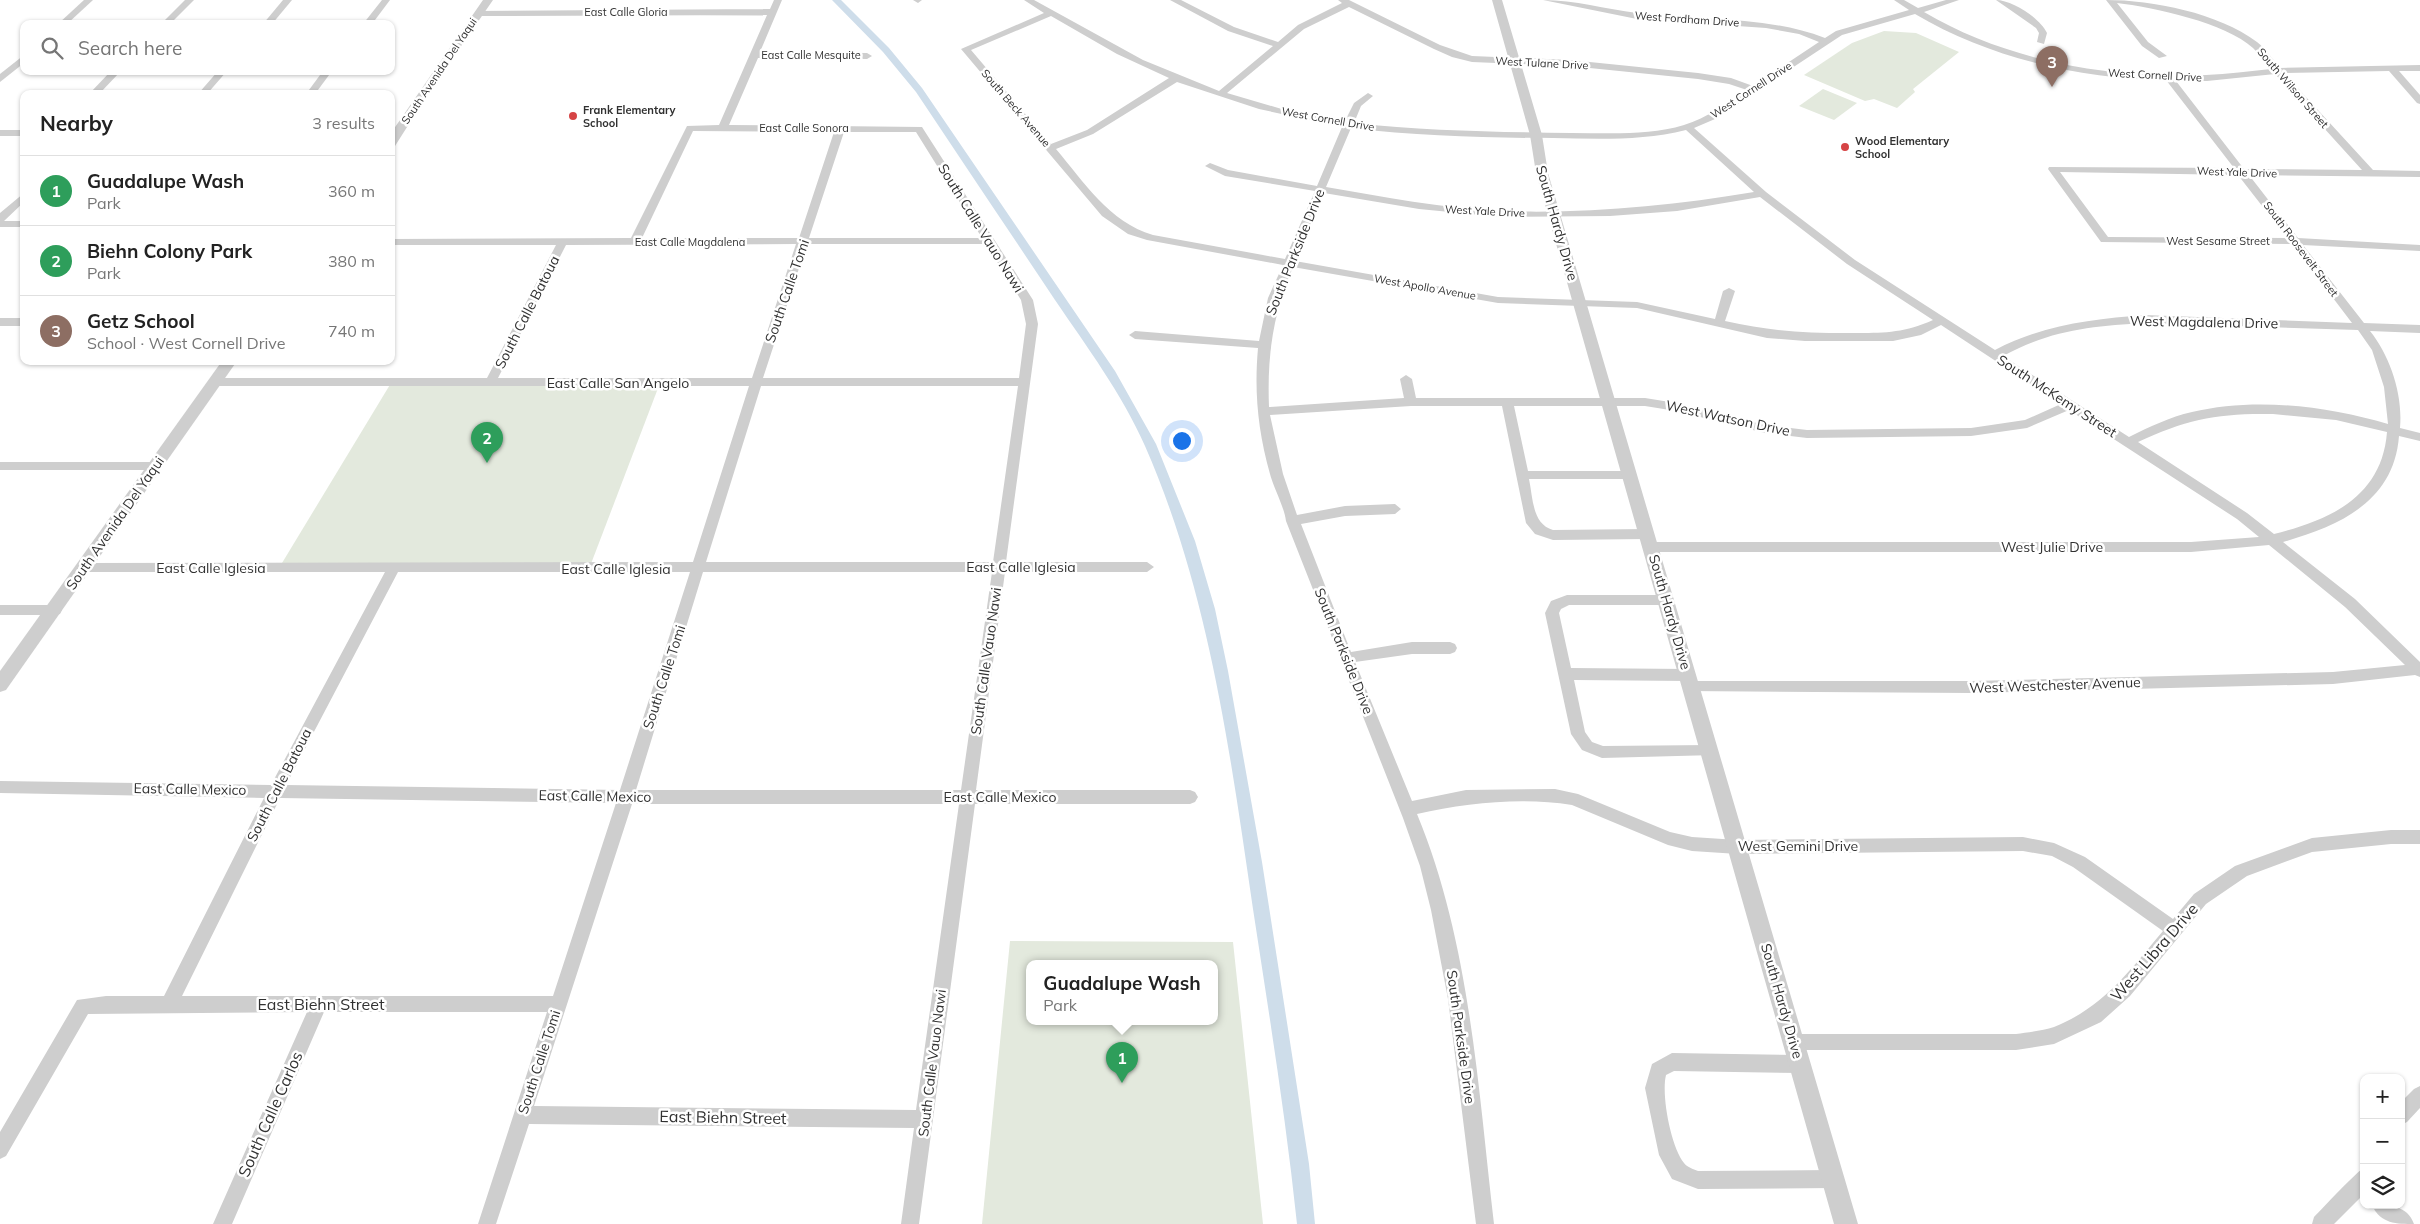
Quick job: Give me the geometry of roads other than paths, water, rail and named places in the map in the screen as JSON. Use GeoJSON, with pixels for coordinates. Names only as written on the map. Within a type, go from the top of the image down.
{"type":"FeatureCollection","features":[{"type":"Feature","properties":{"kind":"street"},"geometry":{"type":"LineString","coordinates":[[66,20],[89,0]]}},
{"type":"Feature","properties":{"kind":"street"},"geometry":{"type":"LineString","coordinates":[[169,20],[190,0]]}},
{"type":"Feature","properties":{"kind":"street"},"geometry":{"type":"LineString","coordinates":[[270,20],[288,0]]}},
{"type":"Feature","properties":{"kind":"street"},"geometry":{"type":"LineString","coordinates":[[370,20],[386,0]]}},
{"type":"Feature","properties":{"kind":"street","name":"South Avenida Del Yaqui"},"geometry":{"type":"LineString","coordinates":[[395,134],[488,0]]}},
{"type":"Feature","properties":{"kind":"street"},"geometry":{"type":"LineString","coordinates":[[723,128],[778,0]]}},
{"type":"Feature","properties":{"kind":"street","name":"West Cornell Drive"},"geometry":{"type":"LineString","coordinates":[[1028,0],[1130,56],[1176,78],[1221,94],[1260,106],[1348,124],[1425,133],[1628,136],[1658,134],[1712,117],[1825,41],[1855,27],[1914,10],[1953,31],[2003,50],[2032,58],[2108,73],[2169,78],[2198,78],[2278,71],[2420,68]]}},
{"type":"Feature","properties":{"kind":"street"},"geometry":{"type":"LineString","coordinates":[[1174,0],[1231,29],[1278,45]]}},
{"type":"Feature","properties":{"kind":"street","name":"South Hardy Drive"},"geometry":{"type":"LineString","coordinates":[[1497,0],[1536,135],[1538,155],[1554,214],[1846,1224]]}},
{"type":"Feature","properties":{"kind":"street","name":"West Fordham Drive"},"geometry":{"type":"LineString","coordinates":[[1547,0],[1637,16],[1766,25],[1800,32],[1825,41]]}},
{"type":"Feature","properties":{"kind":"street"},"geometry":{"type":"LineString","coordinates":[[1898,0],[1914,10],[1955,0]]}},
{"type":"Feature","properties":{"kind":"street"},"geometry":{"type":"LineString","coordinates":[[2000,0],[2040,27],[2042,33],[2041,42]]}},
{"type":"Feature","properties":{"kind":"street"},"geometry":{"type":"LineString","coordinates":[[2110,0],[2145,44],[2162,56]]}},
{"type":"Feature","properties":{"kind":"street","name":"South Wilson Street"},"geometry":{"type":"LineString","coordinates":[[2114,0],[2148,5],[2232,31],[2255,45],[2315,116],[2371,174]]}},
{"type":"Feature","properties":{"kind":"street"},"geometry":{"type":"LineString","coordinates":[[1221,94],[1306,23],[1345,2]]}},
{"type":"Feature","properties":{"kind":"street","name":"West Tulane Drive"},"geometry":{"type":"LineString","coordinates":[[1345,2],[1455,55],[1472,59],[1570,63],[1698,76],[1731,81],[1754,89]]}},
{"type":"Feature","properties":{"kind":"street","name":"East Calle Gloria"},"geometry":{"type":"LineString","coordinates":[[479,13],[534,9],[773,12]]}},
{"type":"Feature","properties":{"kind":"street","name":"South Beck Avenue"},"geometry":{"type":"LineString","coordinates":[[1051,12],[965,49],[1106,214],[1132,232]]}},
{"type":"Feature","properties":{"kind":"street","name":"East Calle Mesquite"},"geometry":{"type":"LineString","coordinates":[[754,55],[867,56]]}},
{"type":"Feature","properties":{"kind":"street"},"geometry":{"type":"LineString","coordinates":[[0,79],[20,62]]}},
{"type":"Feature","properties":{"kind":"street"},"geometry":{"type":"LineString","coordinates":[[2392,68],[2420,101]]}},
{"type":"Feature","properties":{"kind":"street"},"geometry":{"type":"LineString","coordinates":[[98,90],[112,75]]}},
{"type":"Feature","properties":{"kind":"street"},"geometry":{"type":"LineString","coordinates":[[206,90],[219,75]]}},
{"type":"Feature","properties":{"kind":"street"},"geometry":{"type":"LineString","coordinates":[[313,90],[325,75]]}},
{"type":"Feature","properties":{"kind":"street"},"geometry":{"type":"LineString","coordinates":[[1050,148],[1090,132],[1176,78]]}},
{"type":"Feature","properties":{"kind":"street","name":"South Roosevelt Street"},"geometry":{"type":"LineString","coordinates":[[2169,78],[2378,349],[2389,368],[2401,403],[2402,433]]}},
{"type":"Feature","properties":{"kind":"street","name":"South Parkside Drive"},"geometry":{"type":"LineString","coordinates":[[1368,96],[1357,105],[1348,124],[1274,298],[1264,344],[1260,378],[1262,411],[1271,461],[1292,521],[1428,864],[1446,936],[1459,1012],[1485,1224]]}},
{"type":"Feature","properties":{"kind":"street","name":"South McKemy Street"},"geometry":{"type":"LineString","coordinates":[[1688,126],[1762,194],[1852,262],[2242,516],[2350,603],[2419,670]]}},
{"type":"Feature","properties":{"kind":"street"},"geometry":{"type":"LineString","coordinates":[[636,241],[690,128]]}},
{"type":"Feature","properties":{"kind":"street","name":"East Calle Sonora"},"geometry":{"type":"LineString","coordinates":[[690,128],[919,129]]}},
{"type":"Feature","properties":{"kind":"street","name":"South Calle Tomi"},"geometry":{"type":"LineString","coordinates":[[487,1224],[626,797],[756,383],[840,129]]}},
{"type":"Feature","properties":{"kind":"street","name":"South Calle Vauo Nawi"},"geometry":{"type":"LineString","coordinates":[[910,1224],[999,567],[1022,382],[1032,324],[1027,300],[919,129]]}},
{"type":"Feature","properties":{"kind":"street"},"geometry":{"type":"LineString","coordinates":[[0,133],[20,133]]}},
{"type":"Feature","properties":{"kind":"street","name":"West Yale Drive"},"geometry":{"type":"LineString","coordinates":[[1210,166],[1225,173],[1459,211],[1554,214],[1610,213],[1677,208],[1762,194]]}},
{"type":"Feature","properties":{"kind":"street","name":"West Yale Drive"},"geometry":{"type":"LineString","coordinates":[[2105,240],[2053,169],[2420,174]]}},
{"type":"Feature","properties":{"kind":"street"},"geometry":{"type":"LineString","coordinates":[[1,218],[20,200]]}},
{"type":"Feature","properties":{"kind":"street"},"geometry":{"type":"LineString","coordinates":[[1,218],[20,216]]}},
{"type":"Feature","properties":{"kind":"street"},"geometry":{"type":"LineString","coordinates":[[1,218],[20,223]]}},
{"type":"Feature","properties":{"kind":"street","name":"West Apollo Avenue"},"geometry":{"type":"LineString","coordinates":[[1132,232],[1151,238],[1498,300],[1538,303],[1637,305],[1767,334],[1805,337],[1893,337],[1917,332],[1941,321]]}},
{"type":"Feature","properties":{"kind":"street","name":"West Sesame Street"},"geometry":{"type":"LineString","coordinates":[[2105,240],[2295,241],[2420,248]]}},
{"type":"Feature","properties":{"kind":"street","name":"South Calle Batoua"},"geometry":{"type":"LineString","coordinates":[[490,384],[563,241]]}},
{"type":"Feature","properties":{"kind":"street","name":"East Calle Magdalena"},"geometry":{"type":"LineString","coordinates":[[395,242],[989,241]]}},
{"type":"Feature","properties":{"kind":"street"},"geometry":{"type":"LineString","coordinates":[[1719,324],[1729,290]]}},
{"type":"Feature","properties":{"kind":"street","name":"West Magdalena Drive"},"geometry":{"type":"LineString","coordinates":[[1994,356],[2039,334],[2078,325],[2110,321],[2145,319],[2420,329]]}},
{"type":"Feature","properties":{"kind":"street"},"geometry":{"type":"LineString","coordinates":[[0,322],[20,322]]}},
{"type":"Feature","properties":{"kind":"street"},"geometry":{"type":"LineString","coordinates":[[1135,335],[1264,344]]}},
{"type":"Feature","properties":{"kind":"street","name":"South Avenida Del Yaqui"},"geometry":{"type":"LineString","coordinates":[[0,685],[227,365]]}},
{"type":"Feature","properties":{"kind":"street"},"geometry":{"type":"LineString","coordinates":[[1406,378],[1412,402]]}},
{"type":"Feature","properties":{"kind":"street","name":"East Calle San Angelo"},"geometry":{"type":"LineString","coordinates":[[214,382],[490,384],[1022,382]]}},
{"type":"Feature","properties":{"kind":"street"},"geometry":{"type":"LineString","coordinates":[[1507,400],[1523,475],[1630,475]]}},
{"type":"Feature","properties":{"kind":"street","name":"West Watson Drive"},"geometry":{"type":"LineString","coordinates":[[1262,411],[1412,402],[1507,400],[1645,402],[1676,407],[1765,429],[1807,434],[1971,432],[2027,424],[2069,405]]}},
{"type":"Feature","properties":{"kind":"street"},"geometry":{"type":"LineString","coordinates":[[2128,442],[2162,425],[2193,416],[2220,412],[2322,414],[2355,420],[2420,437]]}},
{"type":"Feature","properties":{"kind":"street","name":"West Julie Drive"},"geometry":{"type":"LineString","coordinates":[[1523,475],[1532,522],[1540,531],[1552,535],[1649,540],[2191,547],[2273,540],[2320,527],[2358,508],[2381,484],[2397,461],[2402,433]]}},
{"type":"Feature","properties":{"kind":"street"},"geometry":{"type":"LineString","coordinates":[[0,466],[154,466]]}},
{"type":"Feature","properties":{"kind":"street"},"geometry":{"type":"LineString","coordinates":[[1292,521],[1345,511],[1395,509]]}},
{"type":"Feature","properties":{"kind":"street","name":"East Calle Iglesia"},"geometry":{"type":"LineString","coordinates":[[85,567],[1147,567]]}},
{"type":"Feature","properties":{"kind":"street","name":"South Calle Batoua"},"geometry":{"type":"LineString","coordinates":[[169,1004],[276,790],[393,568]]}},
{"type":"Feature","properties":{"kind":"street"},"geometry":{"type":"LineString","coordinates":[[1667,600],[1568,600],[1556,605],[1552,613],[1578,734],[1587,746],[1602,752],[1710,752]]}},
{"type":"Feature","properties":{"kind":"street"},"geometry":{"type":"LineString","coordinates":[[0,610],[54,610]]}},
{"type":"Feature","properties":{"kind":"street"},"geometry":{"type":"LineString","coordinates":[[1346,658],[1412,648],[1450,648]]}},
{"type":"Feature","properties":{"kind":"street","name":"West Westchester Avenue"},"geometry":{"type":"LineString","coordinates":[[1566,674],[1689,681],[1971,687],[2333,678],[2419,670]]}},
{"type":"Feature","properties":{"kind":"street","name":"East Calle Mexico"},"geometry":{"type":"LineString","coordinates":[[0,786],[626,797],[1190,797]]}},
{"type":"Feature","properties":{"kind":"street","name":"West Gemini Drive"},"geometry":{"type":"LineString","coordinates":[[1407,809],[1466,797],[1555,796],[1573,799],[1668,838],[1692,844],[1738,847],[2030,846],[2054,850],[2079,862],[2175,930]]}},
{"type":"Feature","properties":{"kind":"street","name":"West Libra Drive"},"geometry":{"type":"LineString","coordinates":[[1794,1042],[2016,1042],[2054,1036],[2095,1016],[2124,990],[2200,899],[2241,871],[2312,845],[2391,837],[2420,837]]}},
{"type":"Feature","properties":{"kind":"street","name":"East Biehn Street"},"geometry":{"type":"LineString","coordinates":[[0,1150],[83,1006],[169,1004],[559,1004]]}},
{"type":"Feature","properties":{"kind":"street","name":"South Calle Carlos"},"geometry":{"type":"LineString","coordinates":[[222,1224],[319,1004]]}},
{"type":"Feature","properties":{"kind":"street"},"geometry":{"type":"LineString","coordinates":[[1800,1064],[1672,1062],[1658,1070],[1654,1088],[1668,1155],[1679,1172],[1698,1180],[1833,1179]]}},
{"type":"Feature","properties":{"kind":"street"},"geometry":{"type":"LineString","coordinates":[[2405,1112],[2420,1095]]}},
{"type":"Feature","properties":{"kind":"street","name":"East Biehn Street"},"geometry":{"type":"LineString","coordinates":[[522,1115],[925,1119]]}},
{"type":"Feature","properties":{"kind":"street"},"geometry":{"type":"LineString","coordinates":[[2321,1224],[2360,1187]]}},
{"type":"Feature","properties":{"kind":"street"},"geometry":{"type":"LineString","coordinates":[[2386,1209],[2405,1224]]}},
{"type":"Feature","properties":{"kind":"waterway"},"geometry":{"type":"LineString","coordinates":[[836,0],[886,50],[919,90],[1109,371],[1150,444],[1188,541],[1208,609],[1221,671],[1254,862],[1300,1164],[1306,1224]]}},
{"type":"Feature","properties":{"kind":"place","name":"Getz School"},"geometry":{"type":"Point","coordinates":[2052,87]}},
{"type":"Feature","properties":{"kind":"place","name":"Frank Elementary School"},"geometry":{"type":"Point","coordinates":[573,116]}},
{"type":"Feature","properties":{"kind":"place","name":"Wood Elementary School"},"geometry":{"type":"Point","coordinates":[1845,147]}},
{"type":"Feature","properties":{"kind":"place","name":"Biehn Colony Park"},"geometry":{"type":"Point","coordinates":[487,463]}},
{"type":"Feature","properties":{"kind":"place","name":"Guadalupe Wash"},"geometry":{"type":"Point","coordinates":[1122,1083]}}]}
